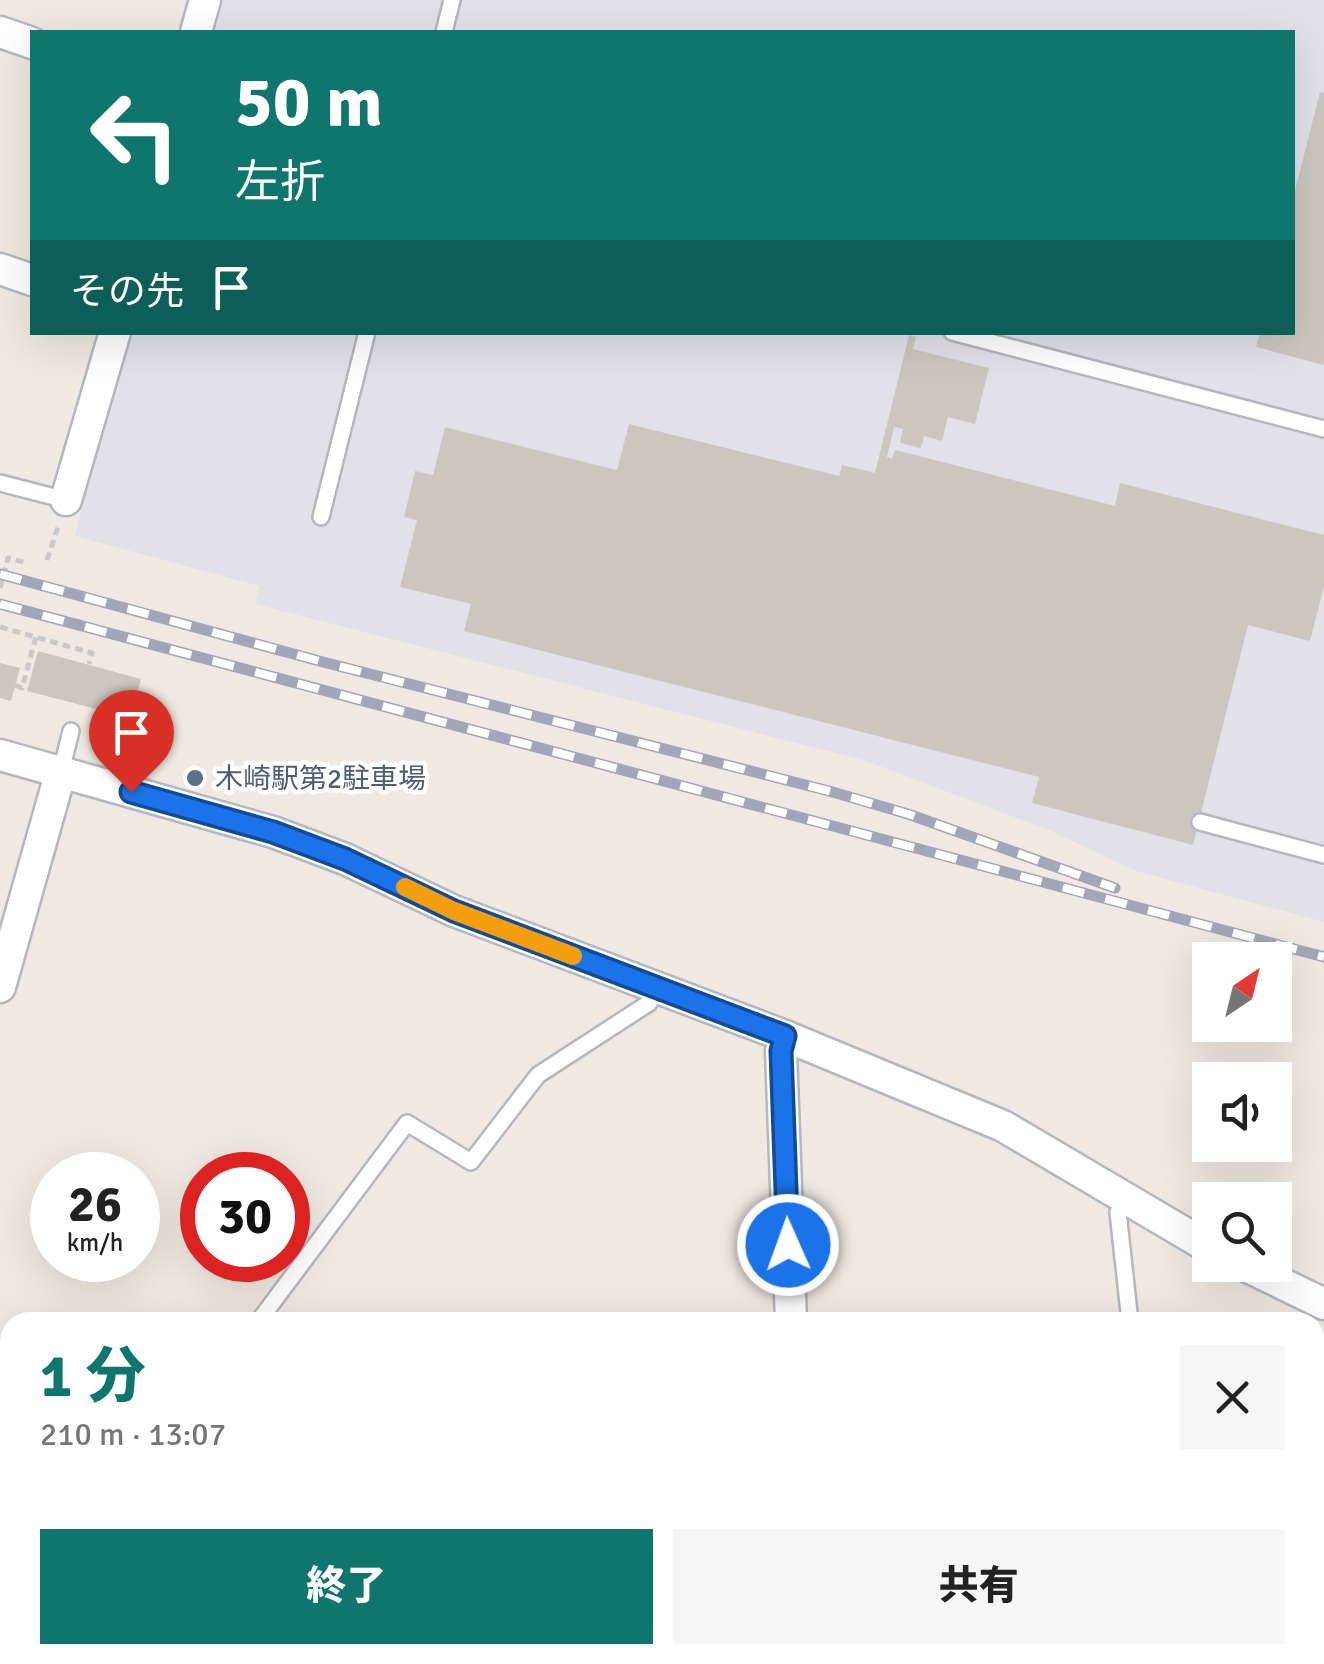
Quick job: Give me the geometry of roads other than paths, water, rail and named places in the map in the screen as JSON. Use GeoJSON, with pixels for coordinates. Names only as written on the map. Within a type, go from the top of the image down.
{"type":"FeatureCollection","features":[{"type":"Feature","properties":{"kind":"street"},"geometry":{"type":"LineString","coordinates":[[197,30],[205,0]]}},
{"type":"Feature","properties":{"kind":"street"},"geometry":{"type":"LineString","coordinates":[[0,32],[30,42]]}},
{"type":"Feature","properties":{"kind":"street"},"geometry":{"type":"LineString","coordinates":[[0,269],[30,279]]}},
{"type":"Feature","properties":{"kind":"street"},"geometry":{"type":"LineString","coordinates":[[66,500],[114,335]]}},
{"type":"Feature","properties":{"kind":"street"},"geometry":{"type":"LineString","coordinates":[[0,755],[273,832],[345,859],[454,911],[785,1036],[1003,1126],[1192,1238]]}},
{"type":"Feature","properties":{"kind":"street"},"geometry":{"type":"LineString","coordinates":[[0,987],[60,771]]}},
{"type":"Feature","properties":{"kind":"street"},"geometry":{"type":"LineString","coordinates":[[785,1036],[781,1051],[791,1312]]}},
{"type":"Feature","properties":{"kind":"street"},"geometry":{"type":"LineString","coordinates":[[1279,1282],[1324,1304]]}},
{"type":"Feature","properties":{"kind":"lane"},"geometry":{"type":"LineString","coordinates":[[444,30],[452,0]]}},
{"type":"Feature","properties":{"kind":"lane"},"geometry":{"type":"LineString","coordinates":[[320,517],[367,335]]}},
{"type":"Feature","properties":{"kind":"lane"},"geometry":{"type":"LineString","coordinates":[[964,335],[1324,429]]}},
{"type":"Feature","properties":{"kind":"lane"},"geometry":{"type":"LineString","coordinates":[[0,483],[66,500]]}},
{"type":"Feature","properties":{"kind":"lane"},"geometry":{"type":"LineString","coordinates":[[60,771],[70,731]]}},
{"type":"Feature","properties":{"kind":"lane"},"geometry":{"type":"LineString","coordinates":[[1200,822],[1324,855]]}},
{"type":"Feature","properties":{"kind":"lane"},"geometry":{"type":"LineString","coordinates":[[266,1312],[407,1124],[471,1162],[538,1074],[648,1003],[656,988]]}},
{"type":"Feature","properties":{"kind":"lane"},"geometry":{"type":"LineString","coordinates":[[1125,1200],[1118,1212],[1129,1312]]}},
{"type":"Feature","properties":{"kind":"railway"},"geometry":{"type":"LineString","coordinates":[[0,574],[323,662],[829,791],[908,814],[1115,888]]}},
{"type":"Feature","properties":{"kind":"railway"},"geometry":{"type":"LineString","coordinates":[[0,604],[1324,957]]}},
{"type":"Feature","properties":{"kind":"place","name":"木崎駅第2駐車場"},"geometry":{"type":"Point","coordinates":[195,778]}}]}
